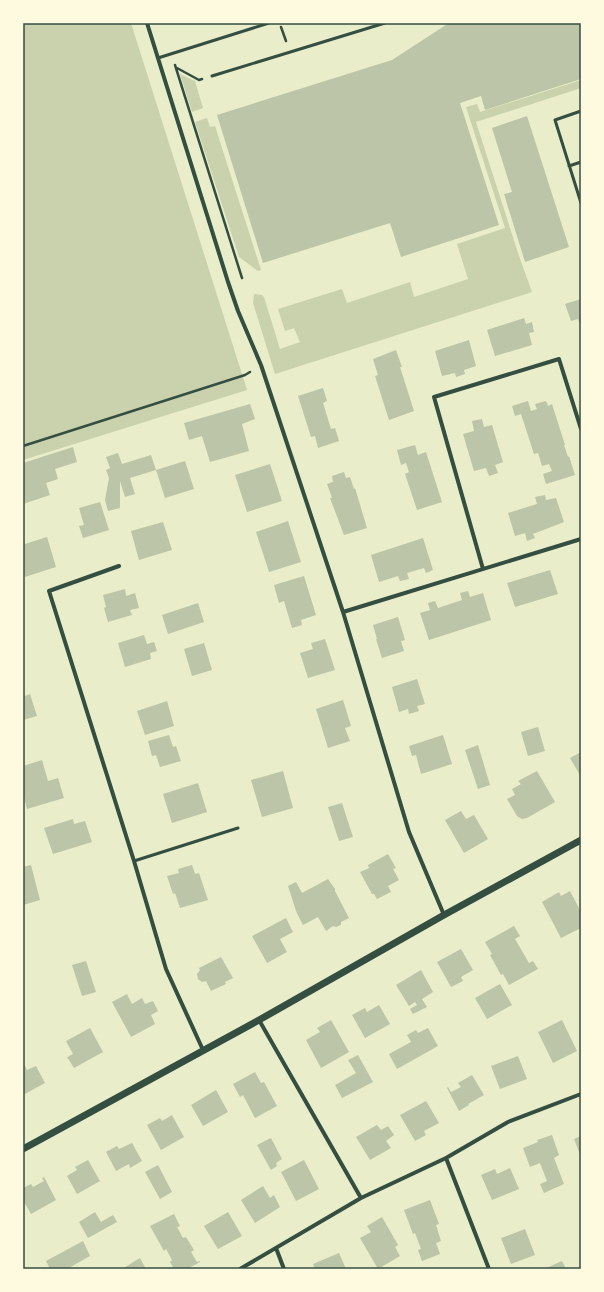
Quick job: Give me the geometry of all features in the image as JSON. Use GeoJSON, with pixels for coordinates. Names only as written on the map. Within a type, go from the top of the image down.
{"type":"FeatureCollection","features":[{"type":"Feature","properties":{"kind":"street"},"geometry":{"type":"LineString","coordinates":[[147,23],[228,282],[238,311],[261,366],[343,612],[409,832],[444,916]]}},
{"type":"Feature","properties":{"kind":"street"},"geometry":{"type":"LineString","coordinates":[[482,569],[434,397],[559,358],[581,429]]}},
{"type":"Feature","properties":{"kind":"street"},"geometry":{"type":"LineString","coordinates":[[343,612],[581,539]]}},
{"type":"Feature","properties":{"kind":"street"},"geometry":{"type":"LineString","coordinates":[[119,566],[49,591],[134,861],[166,969],[204,1050]]}},
{"type":"Feature","properties":{"kind":"street"},"geometry":{"type":"LineString","coordinates":[[23,1149],[259,1020],[581,840]]}},
{"type":"Feature","properties":{"kind":"street"},"geometry":{"type":"LineString","coordinates":[[259,1020],[361,1198]]}},
{"type":"Feature","properties":{"kind":"street"},"geometry":{"type":"LineString","coordinates":[[240,1269],[361,1198],[446,1158],[508,1122],[581,1094]]}},
{"type":"Feature","properties":{"kind":"street"},"geometry":{"type":"LineString","coordinates":[[446,1158],[489,1269]]}},
{"type":"Feature","properties":{"kind":"street"},"geometry":{"type":"LineString","coordinates":[[276,1248],[284,1269]]}},
{"type":"Feature","properties":{"kind":"lane"},"geometry":{"type":"LineString","coordinates":[[158,58],[269,23]]}},
{"type":"Feature","properties":{"kind":"lane"},"geometry":{"type":"LineString","coordinates":[[212,76],[385,23]]}},
{"type":"Feature","properties":{"kind":"lane"},"geometry":{"type":"LineString","coordinates":[[581,111],[555,120],[581,203]]}},
{"type":"Feature","properties":{"kind":"lane"},"geometry":{"type":"LineString","coordinates":[[569,166],[581,162]]}},
{"type":"Feature","properties":{"kind":"lane"},"geometry":{"type":"LineString","coordinates":[[134,861],[238,828]]}},
{"type":"Feature","properties":{"kind":"path"},"geometry":{"type":"LineString","coordinates":[[280,23],[290,52]]}},
{"type":"Feature","properties":{"kind":"path"},"geometry":{"type":"LineString","coordinates":[[172,54],[242,278]]}},
{"type":"Feature","properties":{"kind":"path"},"geometry":{"type":"LineString","coordinates":[[176,68],[199,80],[212,76]]}},
{"type":"Feature","properties":{"kind":"path"},"geometry":{"type":"LineString","coordinates":[[23,446],[245,375],[261,366]]}},
{"type":"Feature","properties":{"kind":"green space"},"geometry":{"type":"Polygon","coordinates":[[[23,23],[131,23],[247,390],[23,460],[23,23]]]}},
{"type":"Feature","properties":{"kind":"green space"},"geometry":{"type":"Polygon","coordinates":[[[180,74],[195,81],[203,108],[192,112],[180,74]]]}},
{"type":"Feature","properties":{"kind":"green space"},"geometry":{"type":"Polygon","coordinates":[[[581,80],[581,88],[476,122],[532,292],[275,374],[253,303],[254,294],[262,295],[264,297],[280,349],[300,342],[294,328],[285,331],[278,309],[342,289],[347,303],[410,282],[414,297],[468,279],[457,244],[505,228],[466,107],[477,104],[480,112],[581,80]]]}},
{"type":"Feature","properties":{"kind":"green space"},"geometry":{"type":"Polygon","coordinates":[[[207,118],[210,127],[215,126],[261,270],[258,271],[239,257],[195,122],[207,118]]]}},
{"type":"Feature","properties":{"kind":"building"},"geometry":{"type":"Polygon","coordinates":[[[449,23],[581,23],[581,79],[485,110],[481,96],[460,103],[499,225],[401,257],[390,223],[263,263],[217,115],[392,60],[449,23]]]}},
{"type":"Feature","properties":{"kind":"building"},"geometry":{"type":"Polygon","coordinates":[[[527,116],[569,247],[525,262],[504,194],[512,192],[492,128],[527,116]]]}},
{"type":"Feature","properties":{"kind":"building"},"geometry":{"type":"Polygon","coordinates":[[[581,299],[581,328],[578,319],[571,321],[565,304],[581,299]]]}},
{"type":"Feature","properties":{"kind":"building"},"geometry":{"type":"Polygon","coordinates":[[[524,318],[526,324],[532,322],[534,332],[529,333],[532,345],[495,356],[487,330],[524,318]]]}},
{"type":"Feature","properties":{"kind":"building"},"geometry":{"type":"Polygon","coordinates":[[[469,340],[476,366],[464,370],[465,374],[456,377],[455,373],[442,376],[435,351],[469,340]]]}},
{"type":"Feature","properties":{"kind":"building"},"geometry":{"type":"Polygon","coordinates":[[[396,350],[414,411],[389,420],[375,376],[378,375],[373,359],[396,350]]]}},
{"type":"Feature","properties":{"kind":"building"},"geometry":{"type":"Polygon","coordinates":[[[323,388],[327,401],[323,403],[331,429],[335,428],[339,441],[318,448],[315,436],[311,437],[298,396],[323,388]]]}},
{"type":"Feature","properties":{"kind":"building"},"geometry":{"type":"Polygon","coordinates":[[[528,401],[531,411],[537,409],[535,404],[546,401],[548,406],[552,404],[564,445],[575,475],[546,484],[543,474],[552,471],[549,464],[542,466],[538,453],[534,454],[521,414],[515,416],[512,406],[528,401]]]}},
{"type":"Feature","properties":{"kind":"building"},"geometry":{"type":"Polygon","coordinates":[[[250,404],[255,419],[242,424],[249,451],[210,462],[202,436],[189,440],[184,423],[250,404]]]}},
{"type":"Feature","properties":{"kind":"building"},"geometry":{"type":"Polygon","coordinates":[[[482,419],[484,427],[492,425],[503,462],[495,465],[498,473],[489,476],[486,468],[474,471],[463,434],[474,431],[472,421],[482,419]]]}},
{"type":"Feature","properties":{"kind":"building"},"geometry":{"type":"Polygon","coordinates":[[[415,445],[418,455],[426,452],[442,502],[417,510],[405,474],[409,472],[406,463],[401,465],[397,450],[415,445]]]}},
{"type":"Feature","properties":{"kind":"building"},"geometry":{"type":"Polygon","coordinates":[[[73,447],[77,462],[55,469],[58,479],[46,483],[50,495],[23,504],[23,463],[73,447]]]}},
{"type":"Feature","properties":{"kind":"building"},"geometry":{"type":"Polygon","coordinates":[[[118,453],[122,464],[151,455],[156,470],[130,478],[135,494],[125,497],[120,481],[120,508],[108,511],[105,500],[109,478],[106,470],[110,468],[106,457],[118,453]]]}},
{"type":"Feature","properties":{"kind":"building"},"geometry":{"type":"Polygon","coordinates":[[[185,461],[194,489],[165,498],[156,470],[185,461]]]}},
{"type":"Feature","properties":{"kind":"building"},"geometry":{"type":"Polygon","coordinates":[[[270,464],[282,501],[247,512],[235,475],[270,464]]]}},
{"type":"Feature","properties":{"kind":"building"},"geometry":{"type":"Polygon","coordinates":[[[344,472],[346,478],[350,477],[354,489],[355,488],[367,528],[344,535],[330,498],[332,498],[327,484],[333,482],[332,476],[344,472]]]}},
{"type":"Feature","properties":{"kind":"building"},"geometry":{"type":"Polygon","coordinates":[[[545,495],[546,500],[556,498],[564,522],[533,534],[535,538],[527,541],[525,533],[515,536],[508,513],[537,504],[535,497],[545,495]]]}},
{"type":"Feature","properties":{"kind":"building"},"geometry":{"type":"Polygon","coordinates":[[[100,502],[109,530],[83,538],[79,526],[84,525],[79,508],[100,502]]]}},
{"type":"Feature","properties":{"kind":"building"},"geometry":{"type":"Polygon","coordinates":[[[288,521],[301,562],[269,572],[256,532],[288,521]]]}},
{"type":"Feature","properties":{"kind":"building"},"geometry":{"type":"Polygon","coordinates":[[[163,522],[172,550],[139,560],[131,531],[163,522]]]}},
{"type":"Feature","properties":{"kind":"building"},"geometry":{"type":"Polygon","coordinates":[[[47,537],[56,567],[25,577],[23,571],[23,538],[25,544],[47,537]]]}},
{"type":"Feature","properties":{"kind":"building"},"geometry":{"type":"Polygon","coordinates":[[[423,538],[433,570],[426,573],[424,568],[407,573],[409,579],[400,581],[398,576],[379,582],[371,555],[423,538]]]}},
{"type":"Feature","properties":{"kind":"building"},"geometry":{"type":"Polygon","coordinates":[[[550,570],[558,594],[515,607],[507,583],[550,570]]]}},
{"type":"Feature","properties":{"kind":"building"},"geometry":{"type":"Polygon","coordinates":[[[304,576],[316,615],[301,620],[302,625],[292,628],[284,601],[279,603],[274,585],[304,576]]]}},
{"type":"Feature","properties":{"kind":"building"},"geometry":{"type":"Polygon","coordinates":[[[125,589],[126,596],[135,593],[139,608],[130,610],[132,615],[108,622],[104,608],[106,607],[103,595],[125,589]]]}},
{"type":"Feature","properties":{"kind":"building"},"geometry":{"type":"Polygon","coordinates":[[[468,591],[470,597],[483,593],[491,620],[429,640],[420,613],[430,610],[428,603],[435,601],[438,608],[462,600],[460,593],[468,591]]]}},
{"type":"Feature","properties":{"kind":"building"},"geometry":{"type":"Polygon","coordinates":[[[198,603],[204,622],[168,634],[162,615],[198,603]]]}},
{"type":"Feature","properties":{"kind":"building"},"geometry":{"type":"Polygon","coordinates":[[[398,617],[405,640],[401,641],[404,651],[382,658],[373,625],[398,617]]]}},
{"type":"Feature","properties":{"kind":"building"},"geometry":{"type":"Polygon","coordinates":[[[144,635],[147,644],[154,642],[157,651],[150,653],[151,659],[125,667],[118,643],[144,635]]]}},
{"type":"Feature","properties":{"kind":"building"},"geometry":{"type":"Polygon","coordinates":[[[325,639],[335,670],[308,678],[300,653],[313,649],[311,643],[325,639]]]}},
{"type":"Feature","properties":{"kind":"building"},"geometry":{"type":"Polygon","coordinates":[[[204,643],[212,670],[192,676],[184,649],[204,643]]]}},
{"type":"Feature","properties":{"kind":"building"},"geometry":{"type":"Polygon","coordinates":[[[417,679],[425,704],[417,706],[419,711],[409,714],[408,709],[399,712],[392,687],[417,679]]]}},
{"type":"Feature","properties":{"kind":"building"},"geometry":{"type":"Polygon","coordinates":[[[23,692],[25,696],[30,694],[37,716],[23,720],[23,692]]]}},
{"type":"Feature","properties":{"kind":"building"},"geometry":{"type":"Polygon","coordinates":[[[343,700],[351,726],[345,728],[350,741],[328,748],[316,709],[343,700]]]}},
{"type":"Feature","properties":{"kind":"building"},"geometry":{"type":"Polygon","coordinates":[[[167,701],[174,726],[145,735],[137,711],[167,701]]]}},
{"type":"Feature","properties":{"kind":"building"},"geometry":{"type":"Polygon","coordinates":[[[538,727],[545,751],[528,756],[521,732],[538,727]]]}},
{"type":"Feature","properties":{"kind":"building"},"geometry":{"type":"Polygon","coordinates":[[[169,735],[173,747],[176,746],[181,761],[160,767],[156,755],[152,756],[148,741],[169,735]]]}},
{"type":"Feature","properties":{"kind":"building"},"geometry":{"type":"Polygon","coordinates":[[[443,735],[452,764],[421,774],[416,755],[412,756],[409,746],[443,735]]]}},
{"type":"Feature","properties":{"kind":"building"},"geometry":{"type":"Polygon","coordinates":[[[478,745],[490,785],[478,789],[465,750],[478,745]]]}},
{"type":"Feature","properties":{"kind":"building"},"geometry":{"type":"Polygon","coordinates":[[[581,752],[581,777],[570,758],[581,752]]]}},
{"type":"Feature","properties":{"kind":"building"},"geometry":{"type":"Polygon","coordinates":[[[42,760],[48,781],[58,778],[64,798],[27,809],[23,794],[23,766],[42,760]]]}},
{"type":"Feature","properties":{"kind":"building"},"geometry":{"type":"Polygon","coordinates":[[[283,771],[293,808],[262,817],[251,780],[283,771]]]}},
{"type":"Feature","properties":{"kind":"building"},"geometry":{"type":"Polygon","coordinates":[[[537,771],[555,802],[527,818],[522,819],[517,816],[507,799],[515,795],[512,789],[521,784],[518,781],[537,771]]]}},
{"type":"Feature","properties":{"kind":"building"},"geometry":{"type":"Polygon","coordinates":[[[198,783],[207,812],[172,823],[163,794],[198,783]]]}},
{"type":"Feature","properties":{"kind":"building"},"geometry":{"type":"Polygon","coordinates":[[[342,803],[353,837],[339,841],[328,807],[342,803]]]}},
{"type":"Feature","properties":{"kind":"building"},"geometry":{"type":"Polygon","coordinates":[[[461,811],[466,819],[474,815],[488,839],[464,853],[445,820],[461,811]]]}},
{"type":"Feature","properties":{"kind":"building"},"geometry":{"type":"Polygon","coordinates":[[[73,819],[74,824],[85,821],[92,842],[53,854],[44,828],[73,819]]]}},
{"type":"Feature","properties":{"kind":"building"},"geometry":{"type":"Polygon","coordinates":[[[388,854],[396,868],[393,869],[399,880],[388,886],[391,892],[377,899],[374,894],[372,894],[360,872],[369,868],[368,865],[388,854]]]}},
{"type":"Feature","properties":{"kind":"building"},"geometry":{"type":"Polygon","coordinates":[[[31,865],[40,900],[23,905],[23,867],[31,865]]]}},
{"type":"Feature","properties":{"kind":"building"},"geometry":{"type":"Polygon","coordinates":[[[192,865],[195,874],[199,873],[208,900],[180,908],[175,893],[173,894],[167,876],[179,873],[178,869],[192,865]]]}},
{"type":"Feature","properties":{"kind":"building"},"geometry":{"type":"Polygon","coordinates":[[[328,879],[335,889],[349,918],[341,922],[341,925],[336,927],[333,926],[326,931],[318,917],[303,925],[296,911],[288,886],[296,882],[302,893],[328,879]]]}},
{"type":"Feature","properties":{"kind":"building"},"geometry":{"type":"Polygon","coordinates":[[[570,891],[581,912],[581,928],[561,938],[542,902],[559,892],[561,896],[570,891]]]}},
{"type":"Feature","properties":{"kind":"building"},"geometry":{"type":"Polygon","coordinates":[[[286,918],[293,932],[280,939],[287,952],[267,963],[252,936],[286,918]]]}},
{"type":"Feature","properties":{"kind":"building"},"geometry":{"type":"Polygon","coordinates":[[[514,926],[520,936],[515,939],[529,963],[533,961],[538,969],[509,985],[503,974],[501,975],[485,942],[514,926]]]}},
{"type":"Feature","properties":{"kind":"building"},"geometry":{"type":"Polygon","coordinates":[[[461,949],[473,970],[461,977],[463,981],[451,987],[437,962],[461,949]]]}},
{"type":"Feature","properties":{"kind":"building"},"geometry":{"type":"Polygon","coordinates":[[[221,957],[233,978],[225,982],[226,984],[211,991],[206,981],[202,982],[198,979],[197,974],[200,970],[199,968],[221,957]]]}},
{"type":"Feature","properties":{"kind":"building"},"geometry":{"type":"Polygon","coordinates":[[[86,961],[96,992],[82,996],[72,965],[86,961]]]}},
{"type":"Feature","properties":{"kind":"building"},"geometry":{"type":"Polygon","coordinates":[[[421,970],[433,992],[422,999],[427,1007],[413,1014],[410,1009],[417,1005],[415,1002],[409,1006],[396,985],[421,970]]]}},
{"type":"Feature","properties":{"kind":"building"},"geometry":{"type":"Polygon","coordinates":[[[500,984],[512,1005],[487,1019],[475,998],[500,984]]]}},
{"type":"Feature","properties":{"kind":"building"},"geometry":{"type":"Polygon","coordinates":[[[127,994],[132,1004],[142,998],[145,1004],[153,1001],[158,1011],[151,1015],[155,1024],[131,1037],[112,1002],[127,994]]]}},
{"type":"Feature","properties":{"kind":"building"},"geometry":{"type":"Polygon","coordinates":[[[379,1005],[390,1024],[365,1038],[352,1015],[365,1008],[367,1012],[379,1005]]]}},
{"type":"Feature","properties":{"kind":"building"},"geometry":{"type":"Polygon","coordinates":[[[331,1020],[349,1052],[321,1068],[306,1040],[320,1032],[317,1028],[331,1020]]]}},
{"type":"Feature","properties":{"kind":"building"},"geometry":{"type":"Polygon","coordinates":[[[562,1020],[577,1051],[553,1063],[538,1032],[562,1020]]]}},
{"type":"Feature","properties":{"kind":"building"},"geometry":{"type":"Polygon","coordinates":[[[90,1028],[103,1052],[74,1068],[67,1057],[73,1054],[66,1041],[90,1028]]]}},
{"type":"Feature","properties":{"kind":"building"},"geometry":{"type":"Polygon","coordinates":[[[428,1028],[438,1046],[397,1069],[389,1054],[411,1042],[407,1035],[416,1030],[418,1033],[428,1028]]]}},
{"type":"Feature","properties":{"kind":"building"},"geometry":{"type":"Polygon","coordinates":[[[358,1055],[373,1082],[342,1098],[335,1085],[356,1073],[348,1060],[358,1055]]]}},
{"type":"Feature","properties":{"kind":"building"},"geometry":{"type":"Polygon","coordinates":[[[518,1056],[527,1079],[500,1089],[491,1066],[518,1056]]]}},
{"type":"Feature","properties":{"kind":"building"},"geometry":{"type":"Polygon","coordinates":[[[23,1062],[27,1070],[36,1066],[45,1083],[23,1095],[23,1062]]]}},
{"type":"Feature","properties":{"kind":"building"},"geometry":{"type":"Polygon","coordinates":[[[255,1072],[261,1083],[264,1082],[277,1106],[255,1118],[243,1095],[240,1097],[233,1084],[255,1072]]]}},
{"type":"Feature","properties":{"kind":"building"},"geometry":{"type":"Polygon","coordinates":[[[472,1075],[484,1095],[459,1111],[447,1088],[448,1087],[451,1092],[461,1087],[458,1083],[472,1075]]]}},
{"type":"Feature","properties":{"kind":"building"},"geometry":{"type":"Polygon","coordinates":[[[216,1090],[228,1112],[203,1126],[191,1105],[216,1090]]]}},
{"type":"Feature","properties":{"kind":"building"},"geometry":{"type":"Polygon","coordinates":[[[426,1101],[439,1123],[424,1131],[426,1135],[415,1141],[400,1115],[426,1101]]]}},
{"type":"Feature","properties":{"kind":"building"},"geometry":{"type":"Polygon","coordinates":[[[172,1115],[184,1137],[161,1150],[147,1125],[160,1118],[162,1121],[172,1115]]]}},
{"type":"Feature","properties":{"kind":"building"},"geometry":{"type":"Polygon","coordinates":[[[377,1125],[381,1130],[388,1126],[394,1135],[386,1141],[391,1148],[370,1160],[356,1137],[377,1125]]]}},
{"type":"Feature","properties":{"kind":"building"},"geometry":{"type":"Polygon","coordinates":[[[552,1135],[559,1155],[554,1158],[564,1184],[544,1193],[540,1184],[547,1181],[540,1163],[530,1167],[523,1148],[538,1142],[537,1140],[552,1135]]]}},
{"type":"Feature","properties":{"kind":"building"},"geometry":{"type":"Polygon","coordinates":[[[581,1136],[581,1157],[574,1139],[581,1136]]]}},
{"type":"Feature","properties":{"kind":"building"},"geometry":{"type":"Polygon","coordinates":[[[271,1138],[282,1159],[276,1163],[277,1166],[271,1170],[257,1145],[271,1138]]]}},
{"type":"Feature","properties":{"kind":"building"},"geometry":{"type":"Polygon","coordinates":[[[132,1143],[142,1161],[130,1168],[129,1164],[116,1171],[106,1152],[117,1146],[119,1149],[132,1143]]]}},
{"type":"Feature","properties":{"kind":"building"},"geometry":{"type":"Polygon","coordinates":[[[88,1160],[100,1181],[77,1194],[67,1176],[77,1170],[75,1167],[88,1160]]]}},
{"type":"Feature","properties":{"kind":"building"},"geometry":{"type":"Polygon","coordinates":[[[304,1160],[319,1189],[296,1201],[281,1172],[304,1160]]]}},
{"type":"Feature","properties":{"kind":"building"},"geometry":{"type":"Polygon","coordinates":[[[158,1165],[172,1192],[160,1199],[145,1172],[158,1165]]]}},
{"type":"Feature","properties":{"kind":"building"},"geometry":{"type":"Polygon","coordinates":[[[510,1168],[519,1189],[492,1200],[481,1175],[495,1169],[497,1174],[510,1168]]]}},
{"type":"Feature","properties":{"kind":"building"},"geometry":{"type":"Polygon","coordinates":[[[44,1177],[56,1200],[31,1214],[23,1200],[23,1188],[31,1184],[33,1187],[44,1181],[42,1178],[44,1177]]]}},
{"type":"Feature","properties":{"kind":"building"},"geometry":{"type":"Polygon","coordinates":[[[263,1186],[270,1198],[274,1195],[280,1207],[255,1223],[241,1200],[263,1186]]]}},
{"type":"Feature","properties":{"kind":"building"},"geometry":{"type":"Polygon","coordinates":[[[430,1200],[439,1224],[436,1225],[441,1241],[436,1243],[440,1254],[422,1261],[418,1250],[421,1249],[415,1233],[413,1234],[404,1210],[430,1200]]]}},
{"type":"Feature","properties":{"kind":"building"},"geometry":{"type":"Polygon","coordinates":[[[95,1212],[101,1222],[113,1215],[117,1222],[88,1238],[79,1222],[95,1212]]]}},
{"type":"Feature","properties":{"kind":"building"},"geometry":{"type":"Polygon","coordinates":[[[228,1212],[242,1236],[218,1249],[204,1226],[228,1212]]]}},
{"type":"Feature","properties":{"kind":"building"},"geometry":{"type":"Polygon","coordinates":[[[174,1214],[180,1226],[177,1227],[183,1238],[186,1237],[194,1250],[191,1252],[197,1262],[200,1261],[187,1269],[174,1269],[170,1262],[172,1260],[166,1249],[164,1251],[150,1226],[174,1214]]]}},
{"type":"Feature","properties":{"kind":"building"},"geometry":{"type":"Polygon","coordinates":[[[382,1217],[398,1245],[395,1247],[400,1256],[378,1269],[360,1238],[371,1232],[367,1226],[382,1217]]]}},
{"type":"Feature","properties":{"kind":"building"},"geometry":{"type":"Polygon","coordinates":[[[525,1229],[535,1255],[511,1264],[501,1238],[525,1229]]]}},
{"type":"Feature","properties":{"kind":"building"},"geometry":{"type":"Polygon","coordinates":[[[83,1241],[90,1256],[67,1269],[50,1269],[46,1261],[83,1241]]]}},
{"type":"Feature","properties":{"kind":"building"},"geometry":{"type":"Polygon","coordinates":[[[339,1253],[346,1269],[315,1269],[313,1264],[339,1253]]]}},
{"type":"Feature","properties":{"kind":"building"},"geometry":{"type":"Polygon","coordinates":[[[140,1258],[146,1269],[122,1269],[140,1258]]]}},
{"type":"Feature","properties":{"kind":"building"},"geometry":{"type":"Polygon","coordinates":[[[562,1261],[566,1269],[544,1269],[562,1261]]]}}]}
